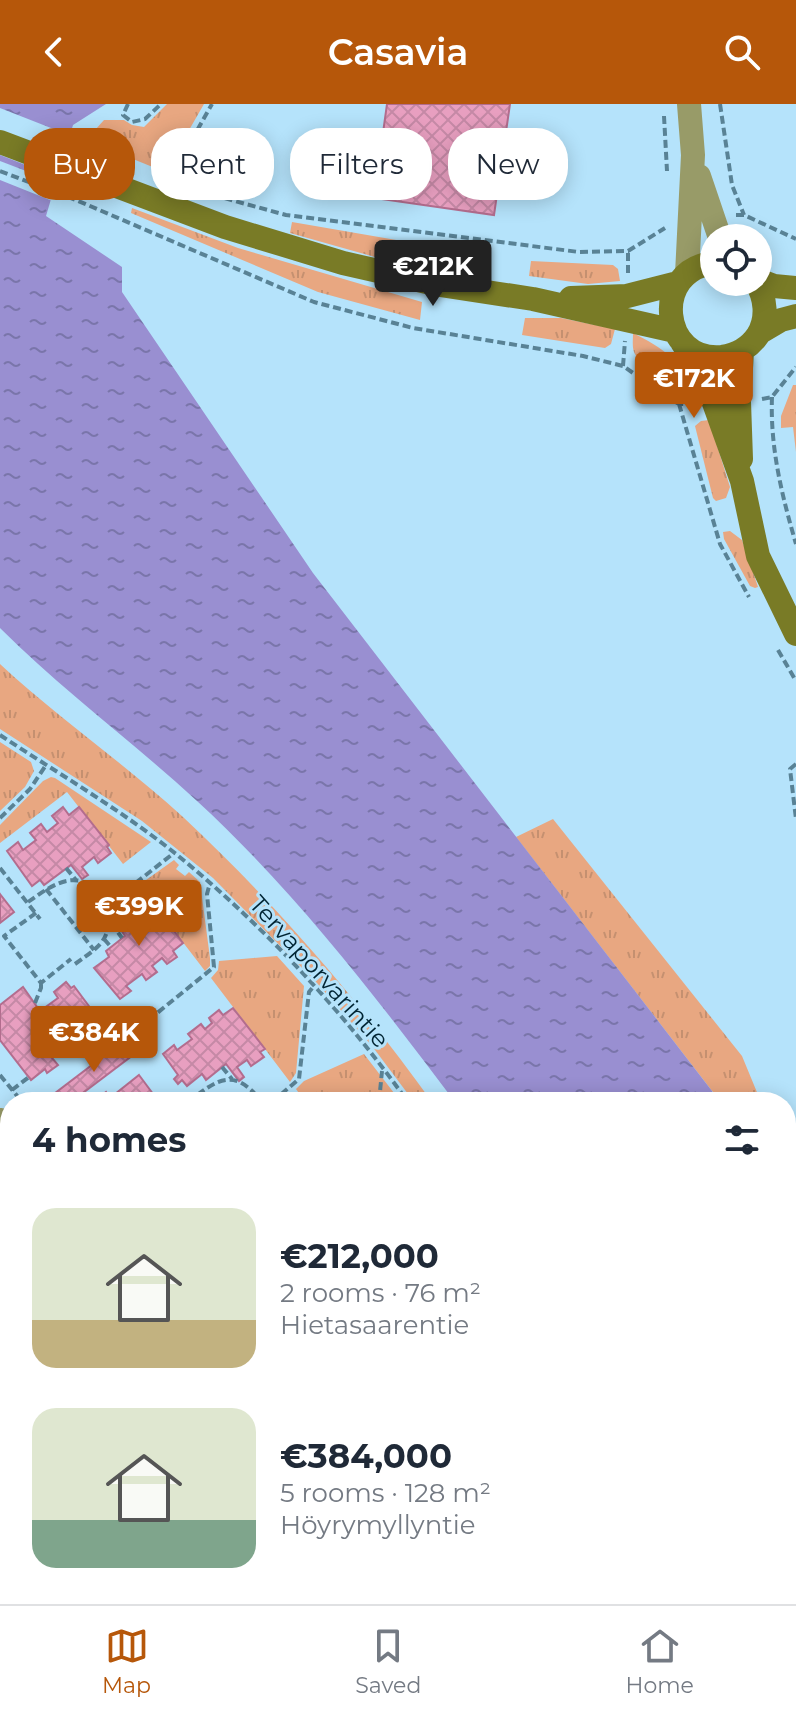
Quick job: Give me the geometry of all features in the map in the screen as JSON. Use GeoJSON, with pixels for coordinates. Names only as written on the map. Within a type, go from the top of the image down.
{"type":"FeatureCollection","features":[{"type":"Feature","properties":{"kind":"street"},"geometry":{"type":"LineString","coordinates":[[689,104],[693,155],[691,219],[683,278],[670,307],[679,336],[703,375],[742,481],[758,556],[796,634]]}},
{"type":"Feature","properties":{"kind":"street"},"geometry":{"type":"LineString","coordinates":[[0,142],[225,227],[343,263],[440,285],[533,299],[679,336],[704,355],[730,356],[781,320],[796,316]]}},
{"type":"Feature","properties":{"kind":"street"},"geometry":{"type":"LineString","coordinates":[[693,155],[715,224]]}},
{"type":"Feature","properties":{"kind":"street"},"geometry":{"type":"LineString","coordinates":[[533,299],[627,296],[683,278],[700,266]]}},
{"type":"Feature","properties":{"kind":"street"},"geometry":{"type":"LineString","coordinates":[[772,285],[796,288]]}},
{"type":"Feature","properties":{"kind":"street"},"geometry":{"type":"LineString","coordinates":[[742,481],[739,402],[750,342],[765,311],[763,296]]}},
{"type":"Feature","properties":{"kind":"path"},"geometry":{"type":"LineString","coordinates":[[128,104],[123,115],[132,122],[145,119],[161,104]]}},
{"type":"Feature","properties":{"kind":"path"},"geometry":{"type":"LineString","coordinates":[[198,128],[212,104]]}},
{"type":"Feature","properties":{"kind":"path"},"geometry":{"type":"LineString","coordinates":[[664,104],[667,179]]}},
{"type":"Feature","properties":{"kind":"path"},"geometry":{"type":"LineString","coordinates":[[720,104],[732,185],[744,215],[796,239]]}},
{"type":"Feature","properties":{"kind":"path"},"geometry":{"type":"LineString","coordinates":[[0,171],[76,200],[314,302],[413,328],[583,356],[623,366]]}},
{"type":"Feature","properties":{"kind":"path"},"geometry":{"type":"LineString","coordinates":[[230,200],[286,215],[579,252],[628,251],[669,226],[691,219]]}},
{"type":"Feature","properties":{"kind":"path"},"geometry":{"type":"LineString","coordinates":[[772,397],[771,423],[780,485],[796,544]]}},
{"type":"Feature","properties":{"kind":"path","name":"Tervaporvarintie"},"geometry":{"type":"LineString","coordinates":[[0,735],[174,853],[210,883],[313,987],[400,1092]]}},
{"type":"Feature","properties":{"kind":"path"},"geometry":{"type":"LineString","coordinates":[[796,764],[790,769],[796,819]]}},
{"type":"Feature","properties":{"kind":"path"},"geometry":{"type":"LineString","coordinates":[[0,818],[30,789],[46,765]]}},
{"type":"Feature","properties":{"kind":"path"},"geometry":{"type":"LineString","coordinates":[[110,903],[174,853]]}},
{"type":"Feature","properties":{"kind":"path"},"geometry":{"type":"LineString","coordinates":[[0,868],[40,919]]}},
{"type":"Feature","properties":{"kind":"path"},"geometry":{"type":"LineString","coordinates":[[66,868],[76,880]]}},
{"type":"Feature","properties":{"kind":"path"},"geometry":{"type":"LineString","coordinates":[[28,902],[61,881],[76,880],[97,887],[110,903],[109,932],[94,950],[75,964]]}},
{"type":"Feature","properties":{"kind":"path"},"geometry":{"type":"LineString","coordinates":[[130,1035],[214,967],[207,894],[210,883]]}},
{"type":"Feature","properties":{"kind":"path"},"geometry":{"type":"LineString","coordinates":[[46,889],[94,950]]}},
{"type":"Feature","properties":{"kind":"path"},"geometry":{"type":"LineString","coordinates":[[36,913],[2,936],[41,983]]}},
{"type":"Feature","properties":{"kind":"path"},"geometry":{"type":"LineString","coordinates":[[109,921],[122,938]]}},
{"type":"Feature","properties":{"kind":"path"},"geometry":{"type":"LineString","coordinates":[[104,939],[111,947]]}},
{"type":"Feature","properties":{"kind":"path"},"geometry":{"type":"LineString","coordinates":[[35,1003],[41,983],[71,959]]}},
{"type":"Feature","properties":{"kind":"path"},"geometry":{"type":"LineString","coordinates":[[284,1092],[299,1079],[309,992],[313,987]]}},
{"type":"Feature","properties":{"kind":"path"},"geometry":{"type":"LineString","coordinates":[[222,1067],[233,1081]]}},
{"type":"Feature","properties":{"kind":"path"},"geometry":{"type":"LineString","coordinates":[[380,1092],[382,1069]]}},
{"type":"Feature","properties":{"kind":"path"},"geometry":{"type":"LineString","coordinates":[[0,1075],[12,1090],[29,1077]]}},
{"type":"Feature","properties":{"kind":"path"},"geometry":{"type":"LineString","coordinates":[[209,1077],[214,1082]]}},
{"type":"Feature","properties":{"kind":"path"},"geometry":{"type":"LineString","coordinates":[[201,1092],[223,1079],[248,1085],[254,1092]]}},
{"type":"Feature","properties":{"kind":"green space"},"geometry":{"type":"Polygon","coordinates":[[[167,104],[204,104],[190,128],[151,128],[151,166],[135,160],[135,128],[97,128],[104,120],[124,120],[144,127],[167,104]]]}},
{"type":"Feature","properties":{"kind":"green space"},"geometry":{"type":"Polygon","coordinates":[[[132,208],[238,248],[422,302],[420,320],[318,292],[131,213],[132,208]]]}},
{"type":"Feature","properties":{"kind":"green space"},"geometry":{"type":"Polygon","coordinates":[[[292,222],[431,246],[428,261],[382,259],[290,233],[292,222]]]}},
{"type":"Feature","properties":{"kind":"green space"},"geometry":{"type":"Polygon","coordinates":[[[531,261],[613,265],[618,269],[620,281],[588,284],[529,276],[531,261]]]}},
{"type":"Feature","properties":{"kind":"green space"},"geometry":{"type":"Polygon","coordinates":[[[525,318],[561,318],[615,329],[611,344],[605,348],[522,335],[525,318]]]}},
{"type":"Feature","properties":{"kind":"green space"},"geometry":{"type":"Polygon","coordinates":[[[633,333],[672,357],[698,393],[672,384],[645,367],[634,352],[633,333]]]}},
{"type":"Feature","properties":{"kind":"green space"},"geometry":{"type":"Polygon","coordinates":[[[793,385],[796,385],[796,452],[793,427],[781,428],[781,416],[793,385]]]}},
{"type":"Feature","properties":{"kind":"green space"},"geometry":{"type":"Polygon","coordinates":[[[709,420],[730,487],[726,498],[716,501],[695,426],[709,420]]]}},
{"type":"Feature","properties":{"kind":"green space"},"geometry":{"type":"Polygon","coordinates":[[[730,531],[742,540],[758,587],[750,586],[724,539],[723,532],[730,531]]]}},
{"type":"Feature","properties":{"kind":"green space"},"geometry":{"type":"Polygon","coordinates":[[[0,664],[161,797],[251,884],[345,990],[424,1092],[406,1092],[372,1046],[317,983],[213,878],[142,821],[0,729],[0,664]]]}},
{"type":"Feature","properties":{"kind":"green space"},"geometry":{"type":"Polygon","coordinates":[[[0,742],[31,762],[34,771],[25,787],[0,811],[0,742]]]}},
{"type":"Feature","properties":{"kind":"green space"},"geometry":{"type":"Polygon","coordinates":[[[51,777],[151,842],[123,864],[67,792],[0,843],[0,825],[43,781],[51,777]]]}},
{"type":"Feature","properties":{"kind":"green space"},"geometry":{"type":"Polygon","coordinates":[[[553,819],[742,1056],[757,1092],[712,1091],[516,837],[553,819]]]}},
{"type":"Feature","properties":{"kind":"green space"},"geometry":{"type":"Polygon","coordinates":[[[174,860],[179,865],[176,869],[185,876],[189,872],[200,882],[210,958],[210,966],[205,971],[139,885],[174,860]]]}},
{"type":"Feature","properties":{"kind":"green space"},"geometry":{"type":"Polygon","coordinates":[[[277,956],[304,986],[296,1073],[290,1082],[211,978],[218,970],[219,961],[277,956]]]}},
{"type":"Feature","properties":{"kind":"green space"},"geometry":{"type":"Polygon","coordinates":[[[364,1054],[393,1092],[298,1092],[296,1089],[304,1081],[364,1054]]]}},
{"type":"Feature","properties":{"kind":"water"},"geometry":{"type":"Polygon","coordinates":[[[0,104],[106,104],[72,128],[24,128],[24,200],[51,200],[46,216],[122,267],[122,292],[313,573],[712,1092],[447,1092],[364,984],[233,835],[0,628],[0,104]]]}},
{"type":"Feature","properties":{"kind":"pier"},"geometry":{"type":"Polygon","coordinates":[[[0,108],[51,128],[24,128],[24,164],[0,155],[0,108]]]}},
{"type":"Feature","properties":{"kind":"pier"},"geometry":{"type":"Polygon","coordinates":[[[0,161],[24,170],[24,190],[0,180],[0,161]]]}},
{"type":"Feature","properties":{"kind":"building"},"geometry":{"type":"Polygon","coordinates":[[[387,104],[510,104],[507,128],[448,128],[448,200],[496,200],[494,215],[388,200],[432,200],[432,128],[384,128],[387,104]]]}},
{"type":"Feature","properties":{"kind":"building"},"geometry":{"type":"Polygon","coordinates":[[[63,807],[69,815],[79,807],[109,845],[107,847],[111,853],[98,863],[94,857],[82,867],[88,875],[82,879],[71,865],[44,885],[40,880],[32,886],[7,851],[18,842],[23,850],[36,840],[30,833],[41,824],[47,832],[58,823],[52,816],[63,807]]]}},
{"type":"Feature","properties":{"kind":"building"},"geometry":{"type":"Polygon","coordinates":[[[0,894],[14,912],[0,923],[0,894]]]}},
{"type":"Feature","properties":{"kind":"building"},"geometry":{"type":"Polygon","coordinates":[[[145,898],[150,905],[153,903],[183,943],[173,951],[177,957],[167,964],[162,958],[152,966],[157,972],[146,980],[142,974],[126,986],[131,991],[120,999],[94,968],[109,957],[106,951],[125,936],[113,918],[120,914],[126,922],[138,913],[133,907],[145,898]]]}},
{"type":"Feature","properties":{"kind":"building"},"geometry":{"type":"Polygon","coordinates":[[[66,982],[71,988],[74,986],[100,1021],[52,1058],[58,1065],[47,1073],[45,1069],[31,1080],[0,1040],[0,1005],[23,987],[40,1011],[58,998],[54,992],[66,982]]]}},
{"type":"Feature","properties":{"kind":"building"},"geometry":{"type":"Polygon","coordinates":[[[233,1008],[265,1049],[260,1052],[264,1057],[251,1066],[247,1060],[237,1067],[244,1077],[239,1081],[226,1064],[206,1080],[202,1074],[187,1086],[182,1080],[178,1084],[174,1079],[178,1075],[163,1054],[174,1045],[177,1050],[192,1039],[188,1034],[201,1024],[205,1029],[212,1023],[209,1018],[219,1010],[223,1015],[233,1008]]]}},
{"type":"Feature","properties":{"kind":"building"},"geometry":{"type":"Polygon","coordinates":[[[123,1044],[137,1052],[84,1092],[57,1092],[123,1044]]]}},
{"type":"Feature","properties":{"kind":"building"},"geometry":{"type":"Polygon","coordinates":[[[139,1075],[152,1092],[118,1092],[139,1075]]]}}]}
